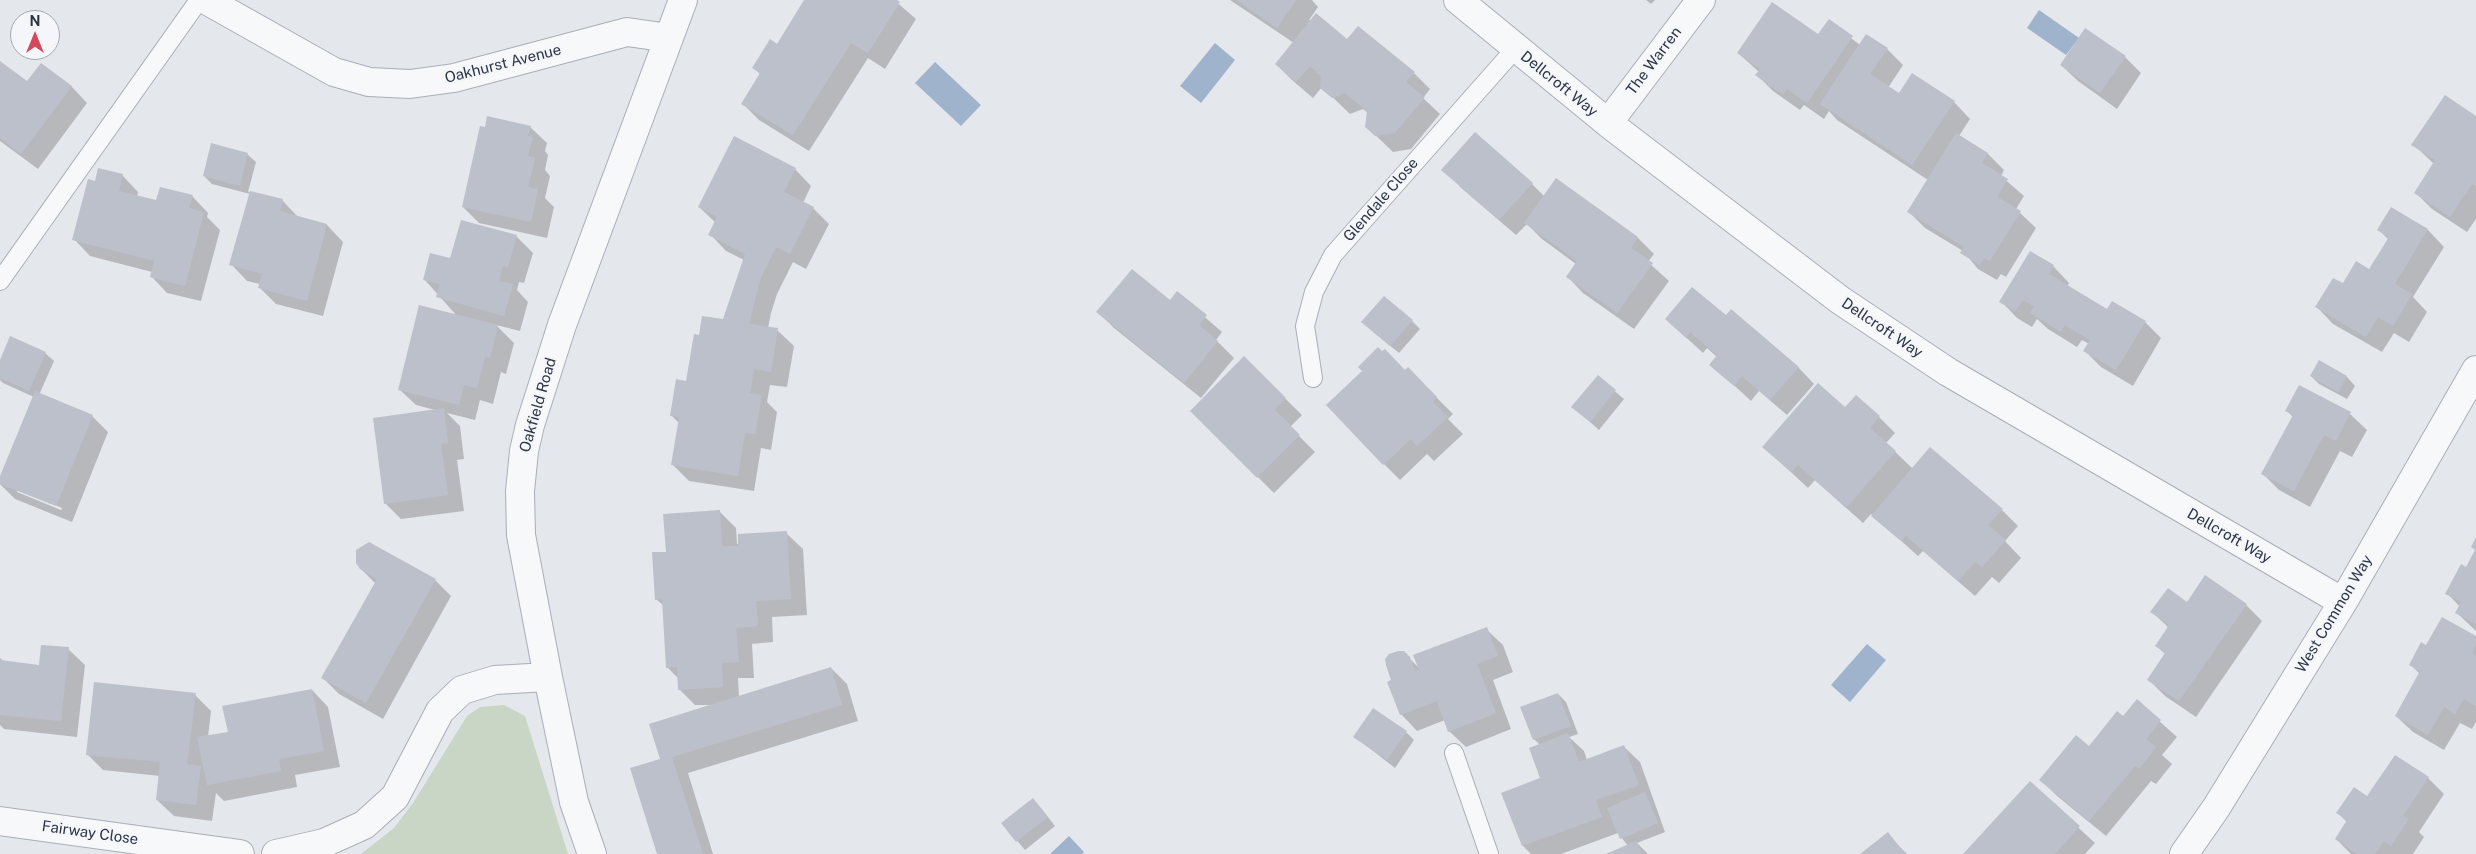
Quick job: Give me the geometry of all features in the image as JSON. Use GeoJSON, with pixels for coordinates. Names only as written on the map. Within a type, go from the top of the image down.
{"type":"FeatureCollection","features":[{"type":"Feature","properties":{"kind":"street","name":"Oakhurst Avenue"},"geometry":{"type":"LineString","coordinates":[[206,0],[334,72],[369,82],[410,84],[454,78],[627,32],[669,38]]}},
{"type":"Feature","properties":{"kind":"street","name":"Oakfield Road"},"geometry":{"type":"LineString","coordinates":[[592,854],[574,802],[521,535],[520,491],[524,451],[530,425],[562,325],[683,0]]}},
{"type":"Feature","properties":{"kind":"street","name":"Dellcroft Way"},"geometry":{"type":"LineString","coordinates":[[1458,0],[1515,49],[1608,123],[1840,300],[1940,367],[2343,602]]}},
{"type":"Feature","properties":{"kind":"street","name":"The Warren"},"geometry":{"type":"LineString","coordinates":[[1608,123],[1701,0]]}},
{"type":"Feature","properties":{"kind":"street","name":"West Common Way"},"geometry":{"type":"LineString","coordinates":[[2184,854],[2216,808],[2343,602],[2476,370]]}},
{"type":"Feature","properties":{"kind":"street"},"geometry":{"type":"LineString","coordinates":[[276,854],[324,843],[364,825],[395,797],[440,710],[462,690],[495,680],[548,677]]}},
{"type":"Feature","properties":{"kind":"street","name":"Fairway Close"},"geometry":{"type":"LineString","coordinates":[[0,821],[240,854]]}},
{"type":"Feature","properties":{"kind":"lane"},"geometry":{"type":"LineString","coordinates":[[0,281],[199,0]]}},
{"type":"Feature","properties":{"kind":"lane","name":"Glendale Close"},"geometry":{"type":"LineString","coordinates":[[1313,378],[1305,326],[1314,292],[1333,255],[1515,49]]}},
{"type":"Feature","properties":{"kind":"lane"},"geometry":{"type":"LineString","coordinates":[[1454,752],[1489,854]]}},
{"type":"Feature","properties":{"kind":"green space"},"geometry":{"type":"Polygon","coordinates":[[[504,705],[525,716],[568,854],[361,854],[394,828],[413,803],[467,716],[480,707],[504,705]]]}},
{"type":"Feature","properties":{"kind":"water"},"geometry":{"type":"Polygon","coordinates":[[[2039,10],[2079,38],[2066,55],[2027,28],[2039,10]]]}},
{"type":"Feature","properties":{"kind":"water"},"geometry":{"type":"Polygon","coordinates":[[[1215,43],[1235,60],[1201,103],[1180,86],[1215,43]]]}},
{"type":"Feature","properties":{"kind":"water"},"geometry":{"type":"Polygon","coordinates":[[[935,62],[981,105],[961,126],[915,83],[935,62]]]}},
{"type":"Feature","properties":{"kind":"water"},"geometry":{"type":"Polygon","coordinates":[[[1867,644],[1886,660],[1850,702],[1831,685],[1867,644]]]}},
{"type":"Feature","properties":{"kind":"water"},"geometry":{"type":"Polygon","coordinates":[[[1069,836],[1084,852],[1082,854],[1050,854],[1069,836]]]}},
{"type":"Feature","properties":{"kind":"building"},"geometry":{"type":"Polygon","coordinates":[[[804,0],[897,0],[900,2],[868,53],[851,43],[793,135],[741,104],[760,73],[752,68],[770,39],[777,44],[804,0]]]}},
{"type":"Feature","properties":{"kind":"building"},"geometry":{"type":"Polygon","coordinates":[[[1236,0],[1296,0],[1277,28],[1236,0]]]}},
{"type":"Feature","properties":{"kind":"building"},"geometry":{"type":"Polygon","coordinates":[[[1772,2],[1818,34],[1829,19],[1853,36],[1807,103],[1787,89],[1783,95],[1755,75],[1760,69],[1737,53],[1772,2]]]}},
{"type":"Feature","properties":{"kind":"building"},"geometry":{"type":"Polygon","coordinates":[[[1316,13],[1347,39],[1358,26],[1415,72],[1406,82],[1425,97],[1395,133],[1375,136],[1365,127],[1367,111],[1345,93],[1332,98],[1320,88],[1321,76],[1310,66],[1296,82],[1275,64],[1316,13]]]}},
{"type":"Feature","properties":{"kind":"building"},"geometry":{"type":"Polygon","coordinates":[[[2085,28],[2126,56],[2100,93],[2060,65],[2085,28]]]}},
{"type":"Feature","properties":{"kind":"building"},"geometry":{"type":"Polygon","coordinates":[[[1866,34],[1888,48],[1870,74],[1899,93],[1912,73],[1955,101],[1912,165],[1820,104],[1866,34]]]}},
{"type":"Feature","properties":{"kind":"building"},"geometry":{"type":"Polygon","coordinates":[[[0,61],[27,81],[41,63],[72,86],[21,154],[0,138],[0,61]]]}},
{"type":"Feature","properties":{"kind":"building"},"geometry":{"type":"Polygon","coordinates":[[[2445,95],[2476,116],[2476,186],[2472,184],[2450,217],[2414,193],[2435,160],[2411,145],[2445,95]]]}},
{"type":"Feature","properties":{"kind":"building"},"geometry":{"type":"Polygon","coordinates":[[[487,116],[531,126],[528,136],[533,137],[528,156],[535,158],[528,187],[538,189],[531,222],[462,207],[480,126],[485,127],[487,116]]]}},
{"type":"Feature","properties":{"kind":"building"},"geometry":{"type":"Polygon","coordinates":[[[1475,132],[1533,183],[1499,220],[1441,170],[1475,132]]]}},
{"type":"Feature","properties":{"kind":"building"},"geometry":{"type":"Polygon","coordinates":[[[1956,133],[1988,153],[1982,163],[2008,179],[1997,197],[2021,211],[1990,261],[1984,258],[1980,265],[1960,253],[1964,247],[1907,212],[1956,133]]]}},
{"type":"Feature","properties":{"kind":"building"},"geometry":{"type":"Polygon","coordinates":[[[734,136],[796,168],[784,192],[814,207],[790,254],[776,247],[761,278],[749,324],[778,328],[771,372],[754,369],[750,393],[762,395],[755,434],[745,433],[738,476],[671,465],[679,417],[670,416],[676,379],[686,381],[694,334],[699,335],[702,316],[723,319],[745,254],[708,235],[717,217],[698,207],[734,136]]]}},
{"type":"Feature","properties":{"kind":"building"},"geometry":{"type":"Polygon","coordinates":[[[211,143],[248,153],[240,186],[203,176],[211,143]]]}},
{"type":"Feature","properties":{"kind":"building"},"geometry":{"type":"Polygon","coordinates":[[[98,168],[123,174],[119,191],[156,200],[160,187],[193,195],[189,208],[204,212],[185,286],[150,277],[154,261],[72,240],[88,179],[95,181],[98,168]]]}},
{"type":"Feature","properties":{"kind":"building"},"geometry":{"type":"Polygon","coordinates":[[[1556,178],[1638,237],[1631,248],[1653,263],[1617,313],[1566,277],[1577,261],[1524,223],[1556,178]]]}},
{"type":"Feature","properties":{"kind":"building"},"geometry":{"type":"Polygon","coordinates":[[[250,191],[283,199],[280,211],[327,224],[307,301],[258,288],[262,274],[229,265],[250,191]]]}},
{"type":"Feature","properties":{"kind":"building"},"geometry":{"type":"Polygon","coordinates":[[[2391,207],[2428,229],[2395,284],[2412,294],[2393,326],[2378,317],[2366,337],[2315,307],[2333,278],[2343,283],[2356,261],[2369,269],[2389,237],[2377,230],[2391,207]]]}},
{"type":"Feature","properties":{"kind":"building"},"geometry":{"type":"Polygon","coordinates":[[[461,220],[517,235],[508,267],[503,266],[499,281],[513,284],[504,316],[436,297],[440,284],[423,280],[430,253],[450,258],[461,220]]]}},
{"type":"Feature","properties":{"kind":"building"},"geometry":{"type":"Polygon","coordinates":[[[2030,251],[2054,265],[2049,274],[2107,309],[2112,301],[2146,321],[2116,370],[2083,351],[2090,340],[2065,325],[2061,332],[2030,313],[2034,306],[2023,300],[2015,311],[1999,302],[2030,251]]]}},
{"type":"Feature","properties":{"kind":"building"},"geometry":{"type":"Polygon","coordinates":[[[1132,269],[1170,300],[1177,291],[1207,315],[1199,325],[1218,341],[1184,383],[1096,312],[1132,269]]]}},
{"type":"Feature","properties":{"kind":"building"},"geometry":{"type":"Polygon","coordinates":[[[1692,287],[1726,315],[1731,309],[1799,367],[1770,400],[1742,376],[1734,386],[1709,365],[1717,355],[1690,332],[1686,338],[1665,319],[1692,287]]]}},
{"type":"Feature","properties":{"kind":"building"},"geometry":{"type":"Polygon","coordinates":[[[1384,296],[1413,320],[1390,346],[1361,322],[1384,296]]]}},
{"type":"Feature","properties":{"kind":"building"},"geometry":{"type":"Polygon","coordinates":[[[419,305],[498,325],[490,358],[485,357],[477,388],[464,385],[459,405],[398,390],[419,305]]]}},
{"type":"Feature","properties":{"kind":"building"},"geometry":{"type":"Polygon","coordinates":[[[10,336],[46,352],[29,391],[0,378],[0,360],[10,336]]]}},
{"type":"Feature","properties":{"kind":"building"},"geometry":{"type":"Polygon","coordinates":[[[1378,347],[1382,351],[1385,349],[1405,370],[1408,367],[1437,397],[1433,402],[1448,417],[1417,446],[1411,439],[1383,465],[1326,405],[1362,371],[1358,367],[1378,347]]]}},
{"type":"Feature","properties":{"kind":"building"},"geometry":{"type":"Polygon","coordinates":[[[1244,356],[1286,398],[1275,410],[1300,435],[1257,478],[1190,411],[1244,356]]]}},
{"type":"Feature","properties":{"kind":"building"},"geometry":{"type":"Polygon","coordinates":[[[2319,360],[2347,376],[2338,392],[2310,376],[2319,360]]]}},
{"type":"Feature","properties":{"kind":"building"},"geometry":{"type":"Polygon","coordinates":[[[1598,375],[1616,390],[1590,422],[1571,407],[1598,375]]]}},
{"type":"Feature","properties":{"kind":"building"},"geometry":{"type":"Polygon","coordinates":[[[1818,383],[1845,407],[1856,395],[1880,416],[1870,428],[1896,451],[1846,508],[1798,465],[1791,472],[1762,447],[1818,383]]]}},
{"type":"Feature","properties":{"kind":"building"},"geometry":{"type":"Polygon","coordinates":[[[2299,385],[2351,412],[2336,441],[2324,435],[2294,491],[2261,474],[2293,415],[2285,411],[2299,385]]]}},
{"type":"Feature","properties":{"kind":"building"},"geometry":{"type":"Polygon","coordinates":[[[35,391],[93,415],[56,506],[0,484],[0,476],[35,391]]]}},
{"type":"Feature","properties":{"kind":"building"},"geometry":{"type":"Polygon","coordinates":[[[444,408],[448,443],[441,444],[448,495],[384,504],[373,418],[444,408]]]}},
{"type":"Feature","properties":{"kind":"building"},"geometry":{"type":"Polygon","coordinates":[[[1930,447],[2003,509],[1988,525],[2006,540],[1982,567],[1975,562],[1958,581],[1906,536],[1901,541],[1871,516],[1930,447]]]}},
{"type":"Feature","properties":{"kind":"building"},"geometry":{"type":"Polygon","coordinates":[[[720,510],[722,546],[738,546],[738,534],[787,531],[791,599],[756,601],[758,626],[736,628],[739,662],[722,663],[723,687],[678,690],[677,667],[666,668],[662,599],[655,600],[652,552],[666,552],[663,514],[720,510]]]}},
{"type":"Feature","properties":{"kind":"building"},"geometry":{"type":"Polygon","coordinates":[[[2476,537],[2476,624],[2455,613],[2461,602],[2445,594],[2461,564],[2466,567],[2475,550],[2471,547],[2476,537]]]}},
{"type":"Feature","properties":{"kind":"building"},"geometry":{"type":"Polygon","coordinates":[[[369,542],[436,579],[366,703],[321,678],[377,579],[360,569],[356,563],[356,550],[369,542]]]}},
{"type":"Feature","properties":{"kind":"building"},"geometry":{"type":"Polygon","coordinates":[[[2205,575],[2247,604],[2179,701],[2147,680],[2165,653],[2155,646],[2169,625],[2150,612],[2168,588],[2187,602],[2205,575]]]}},
{"type":"Feature","properties":{"kind":"building"},"geometry":{"type":"Polygon","coordinates":[[[2442,617],[2476,636],[2476,645],[2472,653],[2476,656],[2476,706],[2464,699],[2455,714],[2444,707],[2428,735],[2395,716],[2420,671],[2409,665],[2421,642],[2426,645],[2442,617]]]}},
{"type":"Feature","properties":{"kind":"building"},"geometry":{"type":"Polygon","coordinates":[[[1487,627],[1498,656],[1477,664],[1496,713],[1448,732],[1437,701],[1400,715],[1387,682],[1391,680],[1385,659],[1389,654],[1404,651],[1410,657],[1415,671],[1419,670],[1413,655],[1487,627]]]}},
{"type":"Feature","properties":{"kind":"building"},"geometry":{"type":"Polygon","coordinates":[[[41,645],[69,647],[61,721],[0,715],[0,660],[39,665],[41,645]]]}},
{"type":"Feature","properties":{"kind":"building"},"geometry":{"type":"Polygon","coordinates":[[[831,667],[842,705],[672,757],[703,854],[657,854],[630,768],[660,759],[649,724],[831,667]]]}},
{"type":"Feature","properties":{"kind":"building"},"geometry":{"type":"Polygon","coordinates":[[[94,682],[196,693],[187,764],[201,766],[196,805],[156,800],[160,762],[86,755],[94,682]]]}},
{"type":"Feature","properties":{"kind":"building"},"geometry":{"type":"Polygon","coordinates":[[[312,689],[324,751],[279,759],[281,771],[207,785],[197,737],[228,732],[222,706],[312,689]]]}},
{"type":"Feature","properties":{"kind":"building"},"geometry":{"type":"Polygon","coordinates":[[[1558,693],[1571,726],[1533,740],[1520,707],[1558,693]]]}},
{"type":"Feature","properties":{"kind":"building"},"geometry":{"type":"Polygon","coordinates":[[[2137,699],[2161,720],[2146,739],[2156,747],[2139,769],[2135,766],[2089,821],[2039,780],[2076,735],[2089,746],[2117,711],[2123,716],[2137,699]]]}},
{"type":"Feature","properties":{"kind":"building"},"geometry":{"type":"Polygon","coordinates":[[[1373,708],[1407,731],[1387,760],[1353,737],[1373,708]]]}},
{"type":"Feature","properties":{"kind":"building"},"geometry":{"type":"Polygon","coordinates":[[[1568,733],[1579,762],[1624,745],[1639,785],[1596,800],[1602,817],[1522,846],[1501,793],[1540,778],[1529,748],[1568,733]]]}},
{"type":"Feature","properties":{"kind":"building"},"geometry":{"type":"Polygon","coordinates":[[[2395,755],[2429,777],[2403,816],[2409,819],[2391,846],[2384,841],[2375,854],[2357,854],[2335,839],[2347,820],[2336,813],[2354,787],[2367,796],[2395,755]]]}},
{"type":"Feature","properties":{"kind":"building"},"geometry":{"type":"Polygon","coordinates":[[[2030,781],[2080,826],[2055,854],[1963,854],[2030,781]]]}},
{"type":"Feature","properties":{"kind":"building"},"geometry":{"type":"Polygon","coordinates":[[[1645,792],[1658,823],[1620,839],[1607,808],[1645,792]]]}},
{"type":"Feature","properties":{"kind":"building"},"geometry":{"type":"Polygon","coordinates":[[[1033,798],[1048,817],[1016,842],[1001,823],[1033,798]]]}},
{"type":"Feature","properties":{"kind":"building"},"geometry":{"type":"Polygon","coordinates":[[[1888,832],[1905,854],[1860,854],[1888,832]]]}},
{"type":"Feature","properties":{"kind":"building"},"geometry":{"type":"Polygon","coordinates":[[[1636,841],[1642,854],[1606,854],[1636,841]]]}}]}
